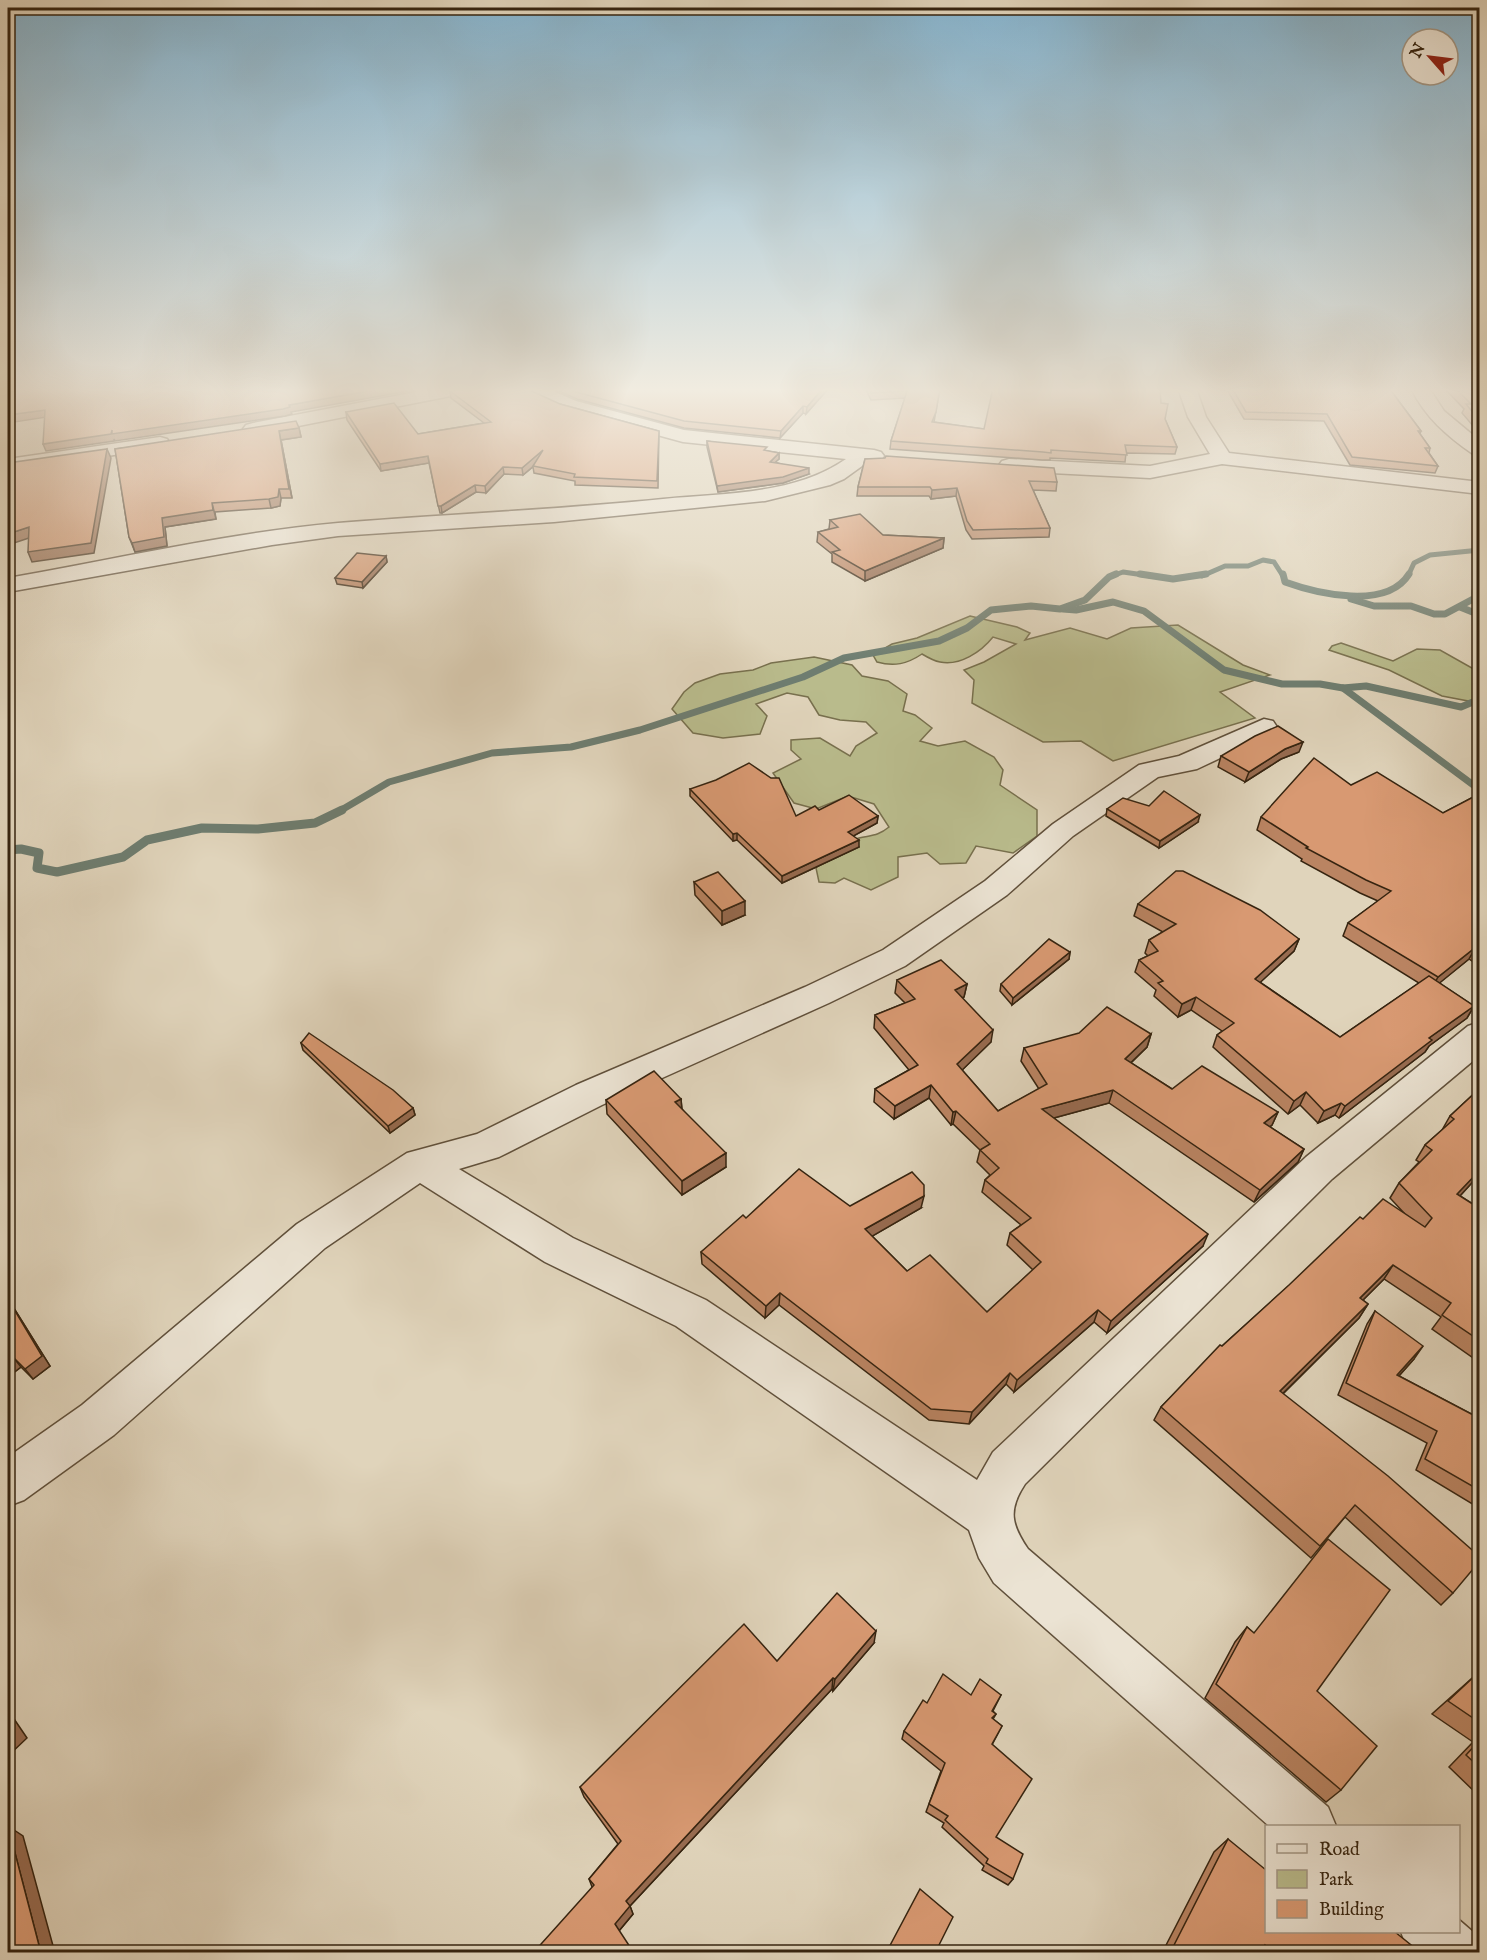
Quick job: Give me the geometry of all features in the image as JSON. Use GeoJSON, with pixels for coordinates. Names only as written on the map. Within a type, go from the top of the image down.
{"type":"FeatureCollection","features":[{"type":"Feature","properties":{"kind":"street"},"geometry":{"type":"LineString","coordinates":[[8,585],[316,532],[554,516],[765,495],[827,479]]}},
{"type":"Feature","properties":{"kind":"street"},"geometry":{"type":"LineString","coordinates":[[8,1484],[98,1420],[311,1236],[420,1164],[486,1147],[589,1095],[817,995],[894,958],[996,888],[1063,830],[1149,771],[1187,764],[1264,727]]}},
{"type":"Feature","properties":{"kind":"street"},"geometry":{"type":"LineString","coordinates":[[1307,1825],[1011,1566],[997,1547],[989,1516],[990,1502],[998,1483],[1018,1460],[1319,1168],[1479,1035]]}},
{"type":"Feature","properties":{"kind":"street"},"geometry":{"type":"LineString","coordinates":[[420,1164],[559,1250],[691,1313],[989,1516]]}},
{"type":"Feature","properties":{"kind":"street"},"geometry":{"type":"LineString","coordinates":[[1430,1933],[1453,1953]]}},
{"type":"Feature","properties":{"kind":"green space"},"geometry":{"type":"Polygon","coordinates":[[[970,616],[1017,627],[1030,633],[1025,640],[1070,628],[1107,639],[1131,628],[1178,625],[1243,665],[1270,675],[1220,692],[1255,718],[1113,761],[1081,741],[1043,742],[972,703],[974,680],[964,670],[1016,644],[993,637],[970,657],[948,663],[935,661],[922,654],[906,662],[889,664],[877,662],[873,655],[892,644],[917,638],[970,616]]]}},
{"type":"Feature","properties":{"kind":"green space"},"geometry":{"type":"Polygon","coordinates":[[[1341,643],[1393,661],[1417,649],[1440,650],[1479,672],[1479,703],[1442,696],[1389,670],[1329,650],[1332,646],[1341,643]]]}},
{"type":"Feature","properties":{"kind":"green space"},"geometry":{"type":"Polygon","coordinates":[[[814,657],[852,665],[862,676],[888,681],[907,694],[903,711],[915,715],[932,728],[920,741],[938,746],[965,741],[994,757],[1003,770],[1000,785],[1037,810],[1037,836],[1013,853],[976,846],[966,863],[940,864],[927,853],[898,857],[898,877],[871,890],[844,878],[835,883],[819,882],[816,868],[835,849],[852,840],[878,834],[889,827],[874,804],[848,796],[816,809],[794,803],[773,773],[801,759],[791,750],[791,740],[820,738],[850,756],[856,746],[877,733],[866,722],[840,720],[819,715],[808,697],[787,693],[756,704],[767,716],[760,734],[723,738],[693,733],[672,709],[684,692],[695,683],[720,674],[753,670],[771,663],[814,657]]]}},
{"type":"Feature","properties":{"kind":"building"},"geometry":{"type":"Polygon","coordinates":[[[8,479],[102,479],[91,543],[28,552],[29,527],[8,534],[8,479]]]}},
{"type":"Feature","properties":{"kind":"building"},"geometry":{"type":"Polygon","coordinates":[[[120,479],[287,479],[289,489],[279,489],[278,497],[212,503],[213,510],[162,518],[164,537],[132,543],[129,537],[120,479]]]}},
{"type":"Feature","properties":{"kind":"building"},"geometry":{"type":"Polygon","coordinates":[[[433,479],[491,479],[485,486],[475,485],[438,506],[433,479]]]}},
{"type":"Feature","properties":{"kind":"building"},"geometry":{"type":"Polygon","coordinates":[[[625,479],[657,479],[657,481],[625,479]]]}},
{"type":"Feature","properties":{"kind":"building"},"geometry":{"type":"Polygon","coordinates":[[[716,479],[765,479],[717,486],[716,479]]]}},
{"type":"Feature","properties":{"kind":"building"},"geometry":{"type":"Polygon","coordinates":[[[860,479],[1056,479],[1057,482],[1029,481],[1050,528],[973,530],[967,521],[957,488],[932,490],[930,487],[858,487],[860,479]]]}},
{"type":"Feature","properties":{"kind":"building"},"geometry":{"type":"Polygon","coordinates":[[[860,514],[883,535],[944,538],[865,571],[832,552],[840,550],[818,532],[838,527],[830,520],[860,514]]]}},
{"type":"Feature","properties":{"kind":"building"},"geometry":{"type":"Polygon","coordinates":[[[357,553],[386,556],[362,582],[335,578],[357,553]]]}},
{"type":"Feature","properties":{"kind":"building"},"geometry":{"type":"Polygon","coordinates":[[[1278,726],[1303,742],[1285,749],[1249,772],[1221,756],[1255,736],[1278,726]]]}},
{"type":"Feature","properties":{"kind":"building"},"geometry":{"type":"Polygon","coordinates":[[[1314,758],[1351,785],[1377,772],[1443,813],[1479,794],[1479,949],[1476,947],[1438,977],[1348,923],[1391,891],[1306,848],[1308,847],[1261,817],[1314,758]]]}},
{"type":"Feature","properties":{"kind":"building"},"geometry":{"type":"Polygon","coordinates":[[[749,763],[771,778],[779,778],[796,816],[815,806],[819,810],[849,795],[878,816],[848,832],[859,840],[782,876],[737,833],[733,834],[690,789],[716,780],[749,763]]]}},
{"type":"Feature","properties":{"kind":"building"},"geometry":{"type":"Polygon","coordinates":[[[1164,791],[1200,815],[1160,841],[1107,809],[1123,798],[1149,806],[1164,791]]]}},
{"type":"Feature","properties":{"kind":"building"},"geometry":{"type":"Polygon","coordinates":[[[1176,871],[1183,871],[1260,910],[1299,939],[1255,979],[1340,1037],[1429,976],[1474,1006],[1429,1038],[1432,1040],[1345,1106],[1341,1103],[1324,1111],[1306,1092],[1294,1101],[1217,1035],[1234,1023],[1196,997],[1182,1004],[1158,983],[1163,981],[1139,960],[1158,951],[1149,940],[1176,924],[1138,904],[1176,871]]]}},
{"type":"Feature","properties":{"kind":"building"},"geometry":{"type":"Polygon","coordinates":[[[718,872],[745,901],[722,911],[694,882],[718,872]]]}},
{"type":"Feature","properties":{"kind":"building"},"geometry":{"type":"Polygon","coordinates":[[[1049,939],[1070,952],[1013,998],[1001,984],[1049,939]]]}},
{"type":"Feature","properties":{"kind":"building"},"geometry":{"type":"Polygon","coordinates":[[[941,960],[967,984],[955,990],[993,1030],[957,1064],[998,1111],[1047,1084],[1024,1048],[1079,1033],[1107,1007],[1151,1034],[1125,1059],[1172,1089],[1202,1066],[1278,1112],[1264,1123],[1304,1149],[1260,1190],[1113,1090],[1042,1109],[1208,1234],[1111,1321],[1098,1310],[1017,1380],[1010,1373],[972,1412],[931,1409],[780,1293],[766,1306],[701,1252],[743,1215],[746,1218],[799,1169],[850,1206],[912,1172],[924,1185],[924,1196],[865,1229],[907,1271],[930,1255],[987,1312],[1041,1262],[1010,1233],[1031,1218],[985,1180],[999,1168],[980,1150],[990,1144],[956,1111],[953,1112],[931,1085],[895,1106],[875,1089],[918,1065],[875,1015],[915,999],[897,980],[941,960]]]}},
{"type":"Feature","properties":{"kind":"building"},"geometry":{"type":"Polygon","coordinates":[[[309,1033],[393,1090],[413,1108],[388,1126],[301,1043],[309,1033]]]}},
{"type":"Feature","properties":{"kind":"building"},"geometry":{"type":"Polygon","coordinates":[[[654,1071],[681,1099],[675,1102],[726,1153],[682,1181],[606,1100],[654,1071]]]}},
{"type":"Feature","properties":{"kind":"building"},"geometry":{"type":"Polygon","coordinates":[[[1479,1089],[1479,1171],[1457,1194],[1479,1208],[1479,1340],[1442,1315],[1451,1303],[1393,1265],[1360,1298],[1368,1304],[1280,1391],[1388,1476],[1479,1556],[1479,1562],[1453,1593],[1355,1505],[1320,1546],[1161,1407],[1220,1345],[1222,1346],[1360,1217],[1363,1219],[1383,1199],[1425,1227],[1432,1218],[1399,1183],[1432,1150],[1425,1145],[1454,1119],[1450,1116],[1479,1089]]]}},
{"type":"Feature","properties":{"kind":"building"},"geometry":{"type":"Polygon","coordinates":[[[8,1299],[42,1356],[25,1369],[13,1357],[8,1361],[8,1299]]]}},
{"type":"Feature","properties":{"kind":"building"},"geometry":{"type":"Polygon","coordinates":[[[1375,1311],[1423,1346],[1397,1375],[1479,1418],[1479,1490],[1425,1459],[1437,1431],[1346,1383],[1375,1311]]]}},
{"type":"Feature","properties":{"kind":"building"},"geometry":{"type":"Polygon","coordinates":[[[1328,1539],[1390,1590],[1317,1691],[1377,1746],[1341,1790],[1216,1684],[1247,1627],[1254,1633],[1328,1539]]]}},
{"type":"Feature","properties":{"kind":"building"},"geometry":{"type":"Polygon","coordinates":[[[837,1593],[876,1631],[835,1679],[833,1678],[626,1901],[630,1906],[615,1924],[634,1953],[533,1953],[594,1885],[589,1879],[621,1841],[580,1787],[744,1624],[777,1661],[837,1593]]]}},
{"type":"Feature","properties":{"kind":"building"},"geometry":{"type":"Polygon","coordinates":[[[1479,1672],[1479,1722],[1448,1701],[1479,1672]]]}},
{"type":"Feature","properties":{"kind":"building"},"geometry":{"type":"Polygon","coordinates":[[[943,1674],[971,1695],[980,1679],[1001,1695],[992,1711],[996,1714],[992,1718],[1002,1726],[992,1744],[1032,1779],[996,1837],[1023,1854],[1013,1879],[986,1863],[988,1859],[945,1820],[948,1816],[929,1804],[945,1763],[904,1731],[923,1700],[927,1703],[943,1674]]]}},
{"type":"Feature","properties":{"kind":"building"},"geometry":{"type":"Polygon","coordinates":[[[8,1719],[13,1727],[8,1731],[8,1719]]]}},
{"type":"Feature","properties":{"kind":"building"},"geometry":{"type":"Polygon","coordinates":[[[1479,1741],[1479,1767],[1466,1755],[1479,1741]]]}},
{"type":"Feature","properties":{"kind":"building"},"geometry":{"type":"Polygon","coordinates":[[[8,1826],[41,1953],[8,1953],[8,1826]]]}},
{"type":"Feature","properties":{"kind":"building"},"geometry":{"type":"Polygon","coordinates":[[[1228,1839],[1265,1869],[1265,1933],[1396,1933],[1421,1953],[1274,1953],[1265,1945],[1262,1953],[1170,1953],[1228,1839]]]}},
{"type":"Feature","properties":{"kind":"building"},"geometry":{"type":"Polygon","coordinates":[[[920,1889],[953,1917],[935,1953],[886,1953],[920,1889]]]}},
{"type":"Feature","properties":{"kind":"waterway"},"geometry":{"type":"LineString","coordinates":[[1409,574],[1414,563],[1430,555],[1480,550]]}},
{"type":"Feature","properties":{"kind":"waterway"},"geometry":{"type":"LineString","coordinates":[[1202,576],[1225,566],[1248,566],[1263,560],[1274,562],[1283,576]]}},
{"type":"Feature","properties":{"kind":"waterway"},"geometry":{"type":"LineString","coordinates":[[1112,576],[1123,572],[1151,576]]}},
{"type":"Feature","properties":{"kind":"waterway"},"geometry":{"type":"LineString","coordinates":[[339,812],[389,782],[492,753],[571,747],[640,730],[803,677],[844,658],[939,641],[967,628],[991,610],[1031,606],[1060,609],[1085,600],[1109,577],[1116,574]]}},
{"type":"Feature","properties":{"kind":"waterway"},"geometry":{"type":"LineString","coordinates":[[1140,574],[1173,579],[1206,574]]}},
{"type":"Feature","properties":{"kind":"waterway"},"geometry":{"type":"LineString","coordinates":[[1283,574],[1285,582],[1299,587],[1351,596],[1369,596],[1385,592],[1399,585],[1409,574]]}},
{"type":"Feature","properties":{"kind":"waterway"},"geometry":{"type":"LineString","coordinates":[[1351,599],[1374,606],[1411,606],[1434,614],[1445,614],[1475,598],[1475,591],[1480,589]]}},
{"type":"Feature","properties":{"kind":"waterway"},"geometry":{"type":"LineString","coordinates":[[1063,609],[1076,610],[1113,602],[1144,611],[1224,670],[1282,684],[1320,684],[1343,688]]}},
{"type":"Feature","properties":{"kind":"waterway"},"geometry":{"type":"LineString","coordinates":[[1460,607],[1480,615]]}},
{"type":"Feature","properties":{"kind":"waterway"},"geometry":{"type":"LineString","coordinates":[[1343,688],[1366,686],[1461,707],[1480,699]]}},
{"type":"Feature","properties":{"kind":"waterway"},"geometry":{"type":"LineString","coordinates":[[1343,688],[1480,790]]}},
{"type":"Feature","properties":{"kind":"waterway"},"geometry":{"type":"LineString","coordinates":[[8,850],[21,849],[39,853],[37,868],[57,872],[123,857],[147,840],[202,828],[258,829],[315,823],[339,812]]}}]}
